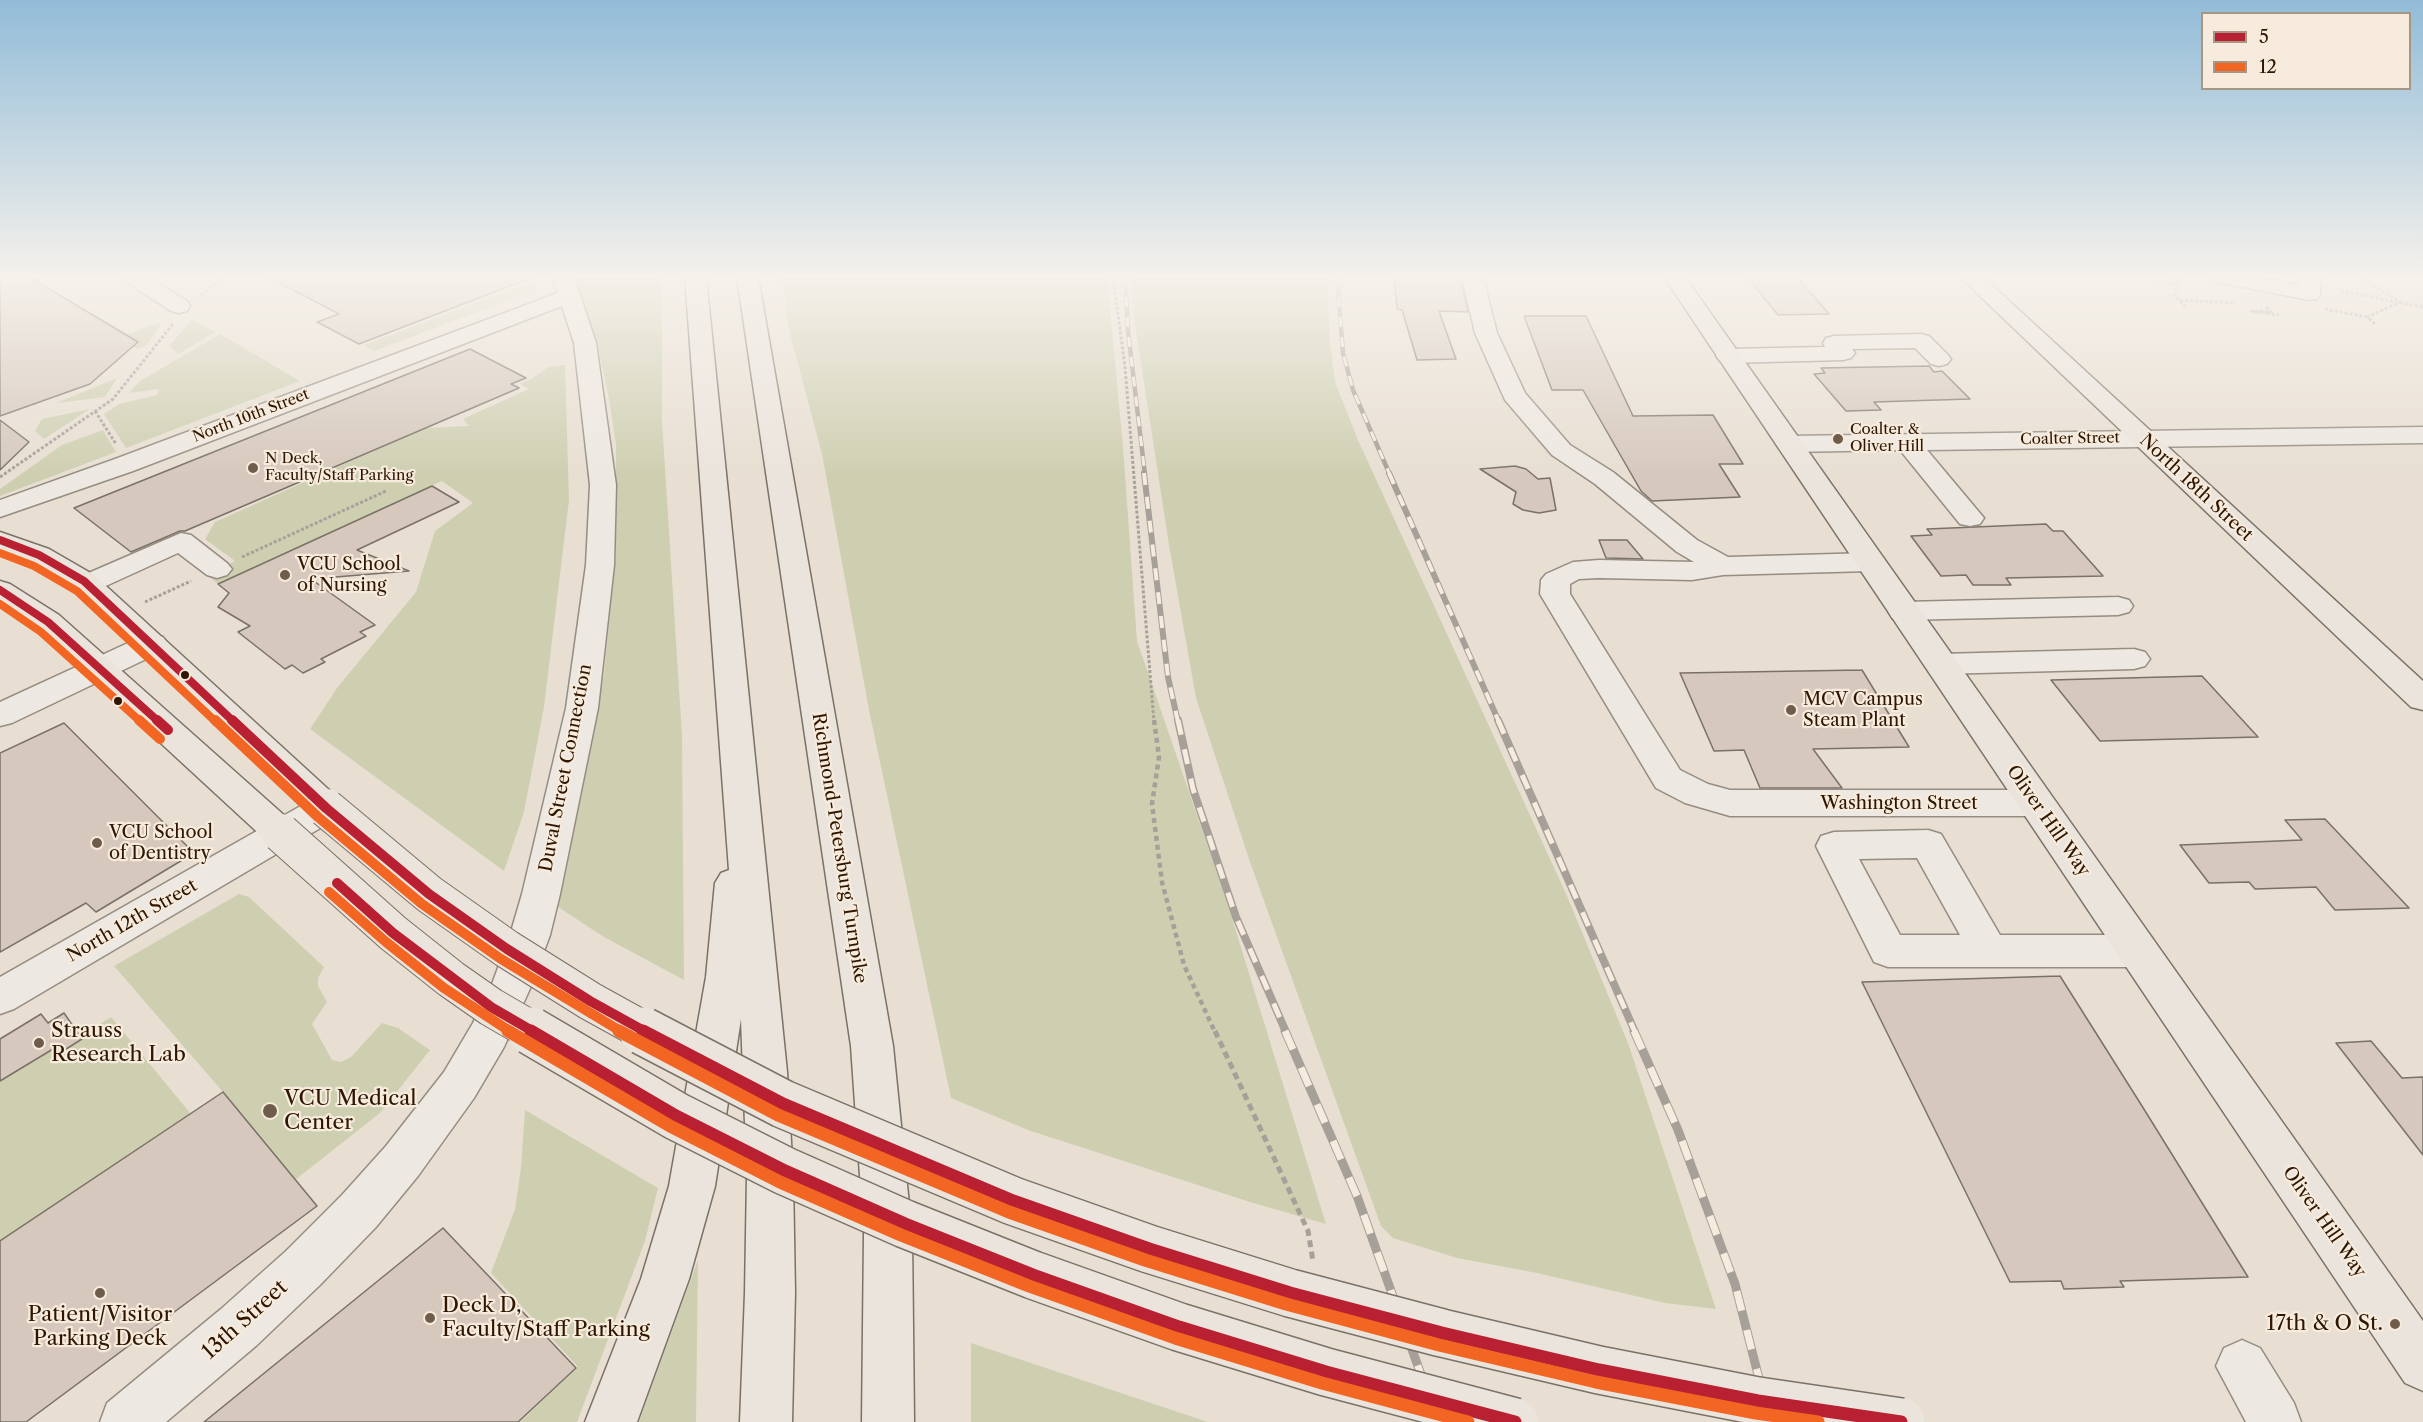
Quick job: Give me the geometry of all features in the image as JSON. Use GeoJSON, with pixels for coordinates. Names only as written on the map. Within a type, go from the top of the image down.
{"type":"FeatureCollection","features":[{"type":"Feature","properties":{"kind":"main road"},"geometry":{"type":"LineString","coordinates":[[700,343],[766,1072],[770,1176],[770,1293],[766,1422]]}},
{"type":"Feature","properties":{"kind":"main road","name":"Richmond-Petersburg Turnpike"},"geometry":{"type":"LineString","coordinates":[[760,343],[872,1046],[888,1234],[888,1422]]}},
{"type":"Feature","properties":{"kind":"main road","name":"Oliver Hill Way"},"geometry":{"type":"LineString","coordinates":[[1719,343],[2423,1365]]}},
{"type":"Feature","properties":{"kind":"main road","name":"North 18th Street"},"geometry":{"type":"LineString","coordinates":[[2041,343],[2423,699]]}},
{"type":"Feature","properties":{"kind":"main road"},"geometry":{"type":"LineString","coordinates":[[0,540],[39,555],[87,584],[326,807],[429,894],[507,949],[590,1001],[681,1052],[783,1104],[1013,1201],[1149,1249],[1258,1283],[1442,1333],[1599,1370],[1758,1401],[1901,1422]]}},
{"type":"Feature","properties":{"kind":"main road"},"geometry":{"type":"LineString","coordinates":[[0,590],[36,612],[393,933],[451,979],[491,1007],[676,1116],[784,1171],[905,1224],[1033,1275],[1179,1327],[1326,1372],[1515,1422]]}},
{"type":"Feature","properties":{"kind":"main road"},"geometry":{"type":"LineString","coordinates":[[611,1422],[665,1279],[692,1186],[726,977],[735,876],[739,785]]}},
{"type":"Feature","properties":{"kind":"street","name":"North 10th Street"},"geometry":{"type":"LineString","coordinates":[[0,509],[124,465],[345,380],[431,343]]}},
{"type":"Feature","properties":{"kind":"street","name":"Duval Street Connection"},"geometry":{"type":"LineString","coordinates":[[359,1211],[432,1123],[459,1085],[483,1044],[512,984],[530,935],[541,894],[582,708],[600,565],[603,485],[594,393],[585,343]]}},
{"type":"Feature","properties":{"kind":"street"},"geometry":{"type":"LineString","coordinates":[[1492,343],[1514,395],[1561,450],[1604,478],[1687,546],[1723,566],[1870,562]]}},
{"type":"Feature","properties":{"kind":"street"},"geometry":{"type":"LineString","coordinates":[[1728,356],[1843,353],[1834,343]]}},
{"type":"Feature","properties":{"kind":"street"},"geometry":{"type":"LineString","coordinates":[[1923,343],[1939,359]]}},
{"type":"Feature","properties":{"kind":"street","name":"Coalter Street"},"geometry":{"type":"LineString","coordinates":[[1789,444],[2141,437],[2423,435]]}},
{"type":"Feature","properties":{"kind":"street"},"geometry":{"type":"LineString","coordinates":[[1907,442],[1970,518]]}},
{"type":"Feature","properties":{"kind":"street"},"geometry":{"type":"LineString","coordinates":[[87,584],[181,541],[217,569]]}},
{"type":"Feature","properties":{"kind":"street","name":"Washington Street"},"geometry":{"type":"LineString","coordinates":[[1723,566],[1692,571],[1599,568],[1573,571],[1556,580],[1555,594],[1668,779],[1697,794],[1730,803],[2036,803]]}},
{"type":"Feature","properties":{"kind":"street"},"geometry":{"type":"LineString","coordinates":[[1903,611],[2118,606]]}},
{"type":"Feature","properties":{"kind":"street"},"geometry":{"type":"LineString","coordinates":[[0,714],[152,644]]}},
{"type":"Feature","properties":{"kind":"street"},"geometry":{"type":"LineString","coordinates":[[1940,664],[2134,659]]}},
{"type":"Feature","properties":{"kind":"street","name":"North 12th Street"},"geometry":{"type":"LineString","coordinates":[[0,997],[326,807]]}},
{"type":"Feature","properties":{"kind":"street"},"geometry":{"type":"LineString","coordinates":[[1989,951],[2138,951]]}},
{"type":"Feature","properties":{"kind":"street","name":"13th Street"},"geometry":{"type":"LineString","coordinates":[[126,1422],[303,1268],[359,1211]]}},
{"type":"Feature","properties":{"kind":"street"},"geometry":{"type":"LineString","coordinates":[[2242,1366],[2275,1422]]}},
{"type":"Feature","properties":{"kind":"path"},"geometry":{"type":"LineString","coordinates":[[0,477],[112,399],[156,343]]}},
{"type":"Feature","properties":{"kind":"path"},"geometry":{"type":"LineString","coordinates":[[1122,343],[1150,694],[1159,757],[1152,804],[1162,882],[1184,965],[1308,1231],[1314,1265]]}},
{"type":"Feature","properties":{"kind":"path"},"geometry":{"type":"LineString","coordinates":[[95,411],[112,434],[119,453]]}},
{"type":"Feature","properties":{"kind":"path"},"geometry":{"type":"LineString","coordinates":[[145,602],[386,491]]}},
{"type":"Feature","properties":{"kind":"green space"},"geometry":{"type":"Polygon","coordinates":[[[129,343],[148,343],[146,346],[137,349],[129,343]]]}},
{"type":"Feature","properties":{"kind":"green space"},"geometry":{"type":"Polygon","coordinates":[[[171,343],[196,343],[178,354],[169,346],[171,343]]]}},
{"type":"Feature","properties":{"kind":"green space"},"geometry":{"type":"Polygon","coordinates":[[[204,343],[236,343],[300,381],[126,448],[104,414],[119,404],[157,395],[159,389],[129,393],[140,381],[204,343]]]}},
{"type":"Feature","properties":{"kind":"green space"},"geometry":{"type":"Polygon","coordinates":[[[368,343],[394,343],[374,351],[364,345],[368,343]]]}},
{"type":"Feature","properties":{"kind":"green space"},"geometry":{"type":"Polygon","coordinates":[[[597,343],[662,343],[662,421],[682,736],[684,980],[604,937],[558,907],[604,674],[616,553],[616,445],[597,343]]]}},
{"type":"Feature","properties":{"kind":"green space"},"geometry":{"type":"Polygon","coordinates":[[[793,343],[1113,343],[1137,641],[1227,902],[1326,1224],[1250,1202],[1028,1130],[951,1098],[869,710],[822,454],[793,343]]]}},
{"type":"Feature","properties":{"kind":"green space"},"geometry":{"type":"Polygon","coordinates":[[[1138,343],[1330,343],[1335,382],[1358,440],[1567,896],[1628,1043],[1716,1309],[1665,1303],[1537,1273],[1457,1258],[1393,1238],[1381,1226],[1250,862],[1196,698],[1169,545],[1138,343]]]}},
{"type":"Feature","properties":{"kind":"green space"},"geometry":{"type":"Polygon","coordinates":[[[565,365],[569,500],[544,707],[524,812],[504,871],[310,729],[337,688],[416,592],[435,531],[473,503],[442,481],[218,584],[207,575],[235,561],[205,539],[215,522],[425,428],[469,426],[463,419],[529,389],[520,384],[548,367],[565,365]]]}},
{"type":"Feature","properties":{"kind":"green space"},"geometry":{"type":"Polygon","coordinates":[[[117,378],[105,397],[56,403],[117,378]]]}},
{"type":"Feature","properties":{"kind":"green space"},"geometry":{"type":"Polygon","coordinates":[[[90,409],[44,439],[35,431],[42,419],[90,409]]]}},
{"type":"Feature","properties":{"kind":"green space"},"geometry":{"type":"Polygon","coordinates":[[[103,430],[116,452],[0,496],[0,489],[62,445],[103,430]]]}},
{"type":"Feature","properties":{"kind":"green space"},"geometry":{"type":"Polygon","coordinates":[[[239,894],[249,897],[324,967],[318,978],[318,986],[327,1002],[312,1024],[332,1060],[341,1062],[351,1057],[382,1023],[398,1028],[430,1050],[380,1113],[295,1180],[223,1092],[114,966],[239,894]]]}},
{"type":"Feature","properties":{"kind":"green space"},"geometry":{"type":"Polygon","coordinates":[[[111,1017],[191,1114],[0,1241],[0,1081],[58,1046],[64,1051],[82,1040],[80,1036],[111,1017]]]}},
{"type":"Feature","properties":{"kind":"green space"},"geometry":{"type":"Polygon","coordinates":[[[525,1110],[658,1188],[645,1241],[577,1422],[520,1422],[578,1367],[491,1273],[515,1209],[525,1110]]]}},
{"type":"Feature","properties":{"kind":"green space"},"geometry":{"type":"Polygon","coordinates":[[[698,1260],[696,1422],[639,1422],[646,1402],[698,1260]]]}},
{"type":"Feature","properties":{"kind":"green space"},"geometry":{"type":"Polygon","coordinates":[[[971,1343],[1208,1422],[971,1422],[971,1343]]]}},
{"type":"Feature","properties":{"kind":"building"},"geometry":{"type":"Polygon","coordinates":[[[0,343],[136,343],[90,384],[0,416],[0,343]]]}},
{"type":"Feature","properties":{"kind":"building"},"geometry":{"type":"Polygon","coordinates":[[[1412,343],[1450,343],[1456,359],[1417,360],[1412,343]]]}},
{"type":"Feature","properties":{"kind":"building"},"geometry":{"type":"Polygon","coordinates":[[[1534,343],[1599,343],[1633,416],[1713,415],[1743,464],[1719,464],[1740,497],[1652,501],[1641,491],[1583,390],[1552,390],[1534,343]]]}},
{"type":"Feature","properties":{"kind":"building","name":"N Deck, Faculty/Staff Parking"},"geometry":{"type":"Polygon","coordinates":[[[470,349],[526,378],[511,384],[519,388],[131,552],[74,508],[470,349]]]}},
{"type":"Feature","properties":{"kind":"building"},"geometry":{"type":"Polygon","coordinates":[[[1929,366],[1934,372],[1942,371],[1970,399],[1874,402],[1881,410],[1846,411],[1814,374],[1825,373],[1821,368],[1929,366]]]}},
{"type":"Feature","properties":{"kind":"building"},"geometry":{"type":"Polygon","coordinates":[[[0,420],[29,442],[0,470],[0,420]]]}},
{"type":"Feature","properties":{"kind":"building"},"geometry":{"type":"Polygon","coordinates":[[[1515,466],[1526,469],[1538,479],[1550,478],[1556,510],[1539,513],[1523,510],[1513,504],[1516,492],[1480,469],[1515,466]]]}},
{"type":"Feature","properties":{"kind":"building","name":"VCU School of Nursing"},"geometry":{"type":"Polygon","coordinates":[[[432,486],[459,502],[357,550],[409,571],[311,579],[375,625],[360,632],[366,636],[321,659],[325,662],[303,673],[292,665],[285,669],[238,632],[250,626],[218,607],[229,593],[218,584],[432,486]]]}},
{"type":"Feature","properties":{"kind":"building"},"geometry":{"type":"Polygon","coordinates":[[[2046,524],[2053,531],[2063,531],[2103,576],[2006,578],[2011,585],[1973,585],[1966,575],[1941,576],[1911,536],[1932,535],[1927,529],[2046,524]]]}},
{"type":"Feature","properties":{"kind":"building"},"geometry":{"type":"Polygon","coordinates":[[[1599,540],[1627,540],[1643,559],[1606,558],[1599,540]]]}},
{"type":"Feature","properties":{"kind":"building","name":"MCV Campus Steam Plant"},"geometry":{"type":"Polygon","coordinates":[[[1862,670],[1909,747],[1813,749],[1842,788],[1760,788],[1744,750],[1714,751],[1680,673],[1862,670]]]}},
{"type":"Feature","properties":{"kind":"building"},"geometry":{"type":"Polygon","coordinates":[[[2202,676],[2258,737],[2100,741],[2051,680],[2202,676]]]}},
{"type":"Feature","properties":{"kind":"building","name":"VCU School of Dentistry"},"geometry":{"type":"Polygon","coordinates":[[[64,723],[194,853],[96,912],[86,903],[0,952],[0,753],[64,723]]]}},
{"type":"Feature","properties":{"kind":"building"},"geometry":{"type":"Polygon","coordinates":[[[2325,819],[2409,908],[2335,910],[2316,887],[2255,889],[2249,882],[2209,883],[2180,845],[2302,840],[2285,820],[2325,819]]]}},
{"type":"Feature","properties":{"kind":"building"},"geometry":{"type":"Polygon","coordinates":[[[2060,976],[2248,1277],[2120,1281],[2124,1287],[2064,1289],[2061,1281],[2010,1282],[1862,982],[2060,976]]]}},
{"type":"Feature","properties":{"kind":"building","name":"Strauss Research Lab"},"geometry":{"type":"Polygon","coordinates":[[[64,1013],[82,1039],[63,1051],[58,1046],[0,1081],[0,1039],[41,1014],[48,1023],[64,1013]]]}},
{"type":"Feature","properties":{"kind":"building"},"geometry":{"type":"Polygon","coordinates":[[[2371,1041],[2402,1078],[2423,1077],[2423,1155],[2336,1043],[2371,1041]]]}},
{"type":"Feature","properties":{"kind":"building","name":"Patient/Visitor Parking Deck"},"geometry":{"type":"Polygon","coordinates":[[[223,1092],[317,1206],[26,1422],[0,1422],[0,1241],[223,1092]]]}},
{"type":"Feature","properties":{"kind":"building","name":"Deck D, Faculty/Staff Parking"},"geometry":{"type":"Polygon","coordinates":[[[443,1228],[576,1368],[518,1422],[204,1422],[443,1228]]]}},
{"type":"Feature","properties":{"kind":"railway"},"geometry":{"type":"LineString","coordinates":[[1129,343],[1145,475]]}},
{"type":"Feature","properties":{"kind":"railway"},"geometry":{"type":"LineString","coordinates":[[1342,343],[1353,390],[1390,475]]}},
{"type":"Feature","properties":{"kind":"railway"},"geometry":{"type":"LineString","coordinates":[[1144,473],[1168,677],[1178,722]]}},
{"type":"Feature","properties":{"kind":"railway"},"geometry":{"type":"LineString","coordinates":[[1389,473],[1499,722]]}},
{"type":"Feature","properties":{"kind":"railway"},"geometry":{"type":"LineString","coordinates":[[1178,720],[1193,789],[1236,917],[1286,1032]]}},
{"type":"Feature","properties":{"kind":"railway"},"geometry":{"type":"LineString","coordinates":[[1498,720],[1635,1032]]}},
{"type":"Feature","properties":{"kind":"railway"},"geometry":{"type":"LineString","coordinates":[[1285,1031],[1357,1196],[1438,1422]]}},
{"type":"Feature","properties":{"kind":"railway"},"geometry":{"type":"LineString","coordinates":[[1634,1031],[1678,1130],[1735,1284],[1770,1422]]}},
{"type":"Feature","properties":{"kind":"transit line","name":"5"},"geometry":{"type":"LineString","coordinates":[[0,540],[39,555],[84,581],[326,808],[429,894],[507,949],[590,1001],[681,1052],[783,1104],[1013,1201],[1149,1249],[1290,1293],[1442,1333],[1599,1370],[1758,1401],[1901,1422]]}},
{"type":"Feature","properties":{"kind":"transit line","name":"12"},"geometry":{"type":"LineString","coordinates":[[0,553],[34,566],[77,591],[318,817],[422,904],[501,959],[584,1011],[676,1063],[778,1115],[1009,1212],[1145,1260],[1286,1304],[1439,1345],[1596,1382],[1756,1413],[1818,1422]]}},
{"type":"Feature","properties":{"kind":"transit line","name":"5"},"geometry":{"type":"LineString","coordinates":[[0,590],[48,622],[168,730]]}},
{"type":"Feature","properties":{"kind":"transit line","name":"12"},"geometry":{"type":"LineString","coordinates":[[0,604],[41,632],[160,739]]}},
{"type":"Feature","properties":{"kind":"transit line","name":"5"},"geometry":{"type":"LineString","coordinates":[[337,883],[393,933],[491,1007],[676,1116],[785,1171],[905,1224],[1033,1275],[1179,1327],[1326,1372],[1515,1422]]}},
{"type":"Feature","properties":{"kind":"transit line","name":"12"},"geometry":{"type":"LineString","coordinates":[[329,892],[386,942],[485,1017],[670,1126],[780,1182],[901,1235],[1029,1286],[1175,1338],[1322,1383],[1468,1422]]}},
{"type":"Feature","properties":{"kind":"place","name":"Coalter & Oliver Hill"},"geometry":{"type":"Point","coordinates":[1838,439]}},
{"type":"Feature","properties":{"kind":"place","name":"N Deck, Faculty/Staff Parking"},"geometry":{"type":"Point","coordinates":[253,468]}},
{"type":"Feature","properties":{"kind":"place","name":"VCU School of Nursing"},"geometry":{"type":"Point","coordinates":[285,575]}},
{"type":"Feature","properties":{"kind":"place","name":"MCV Campus Steam Plant"},"geometry":{"type":"Point","coordinates":[1791,710]}},
{"type":"Feature","properties":{"kind":"place","name":"VCU School of Dentistry"},"geometry":{"type":"Point","coordinates":[97,843]}},
{"type":"Feature","properties":{"kind":"place","name":"Strauss Research Lab"},"geometry":{"type":"Point","coordinates":[39,1043]}},
{"type":"Feature","properties":{"kind":"place","name":"VCU Medical Center"},"geometry":{"type":"Point","coordinates":[270,1111]}},
{"type":"Feature","properties":{"kind":"place","name":"Patient/Visitor Parking Deck"},"geometry":{"type":"Point","coordinates":[100,1293]}},
{"type":"Feature","properties":{"kind":"place","name":"Deck D, Faculty/Staff Parking"},"geometry":{"type":"Point","coordinates":[430,1318]}},
{"type":"Feature","properties":{"kind":"place","name":"17th & O St."},"geometry":{"type":"Point","coordinates":[2395,1324]}}]}
